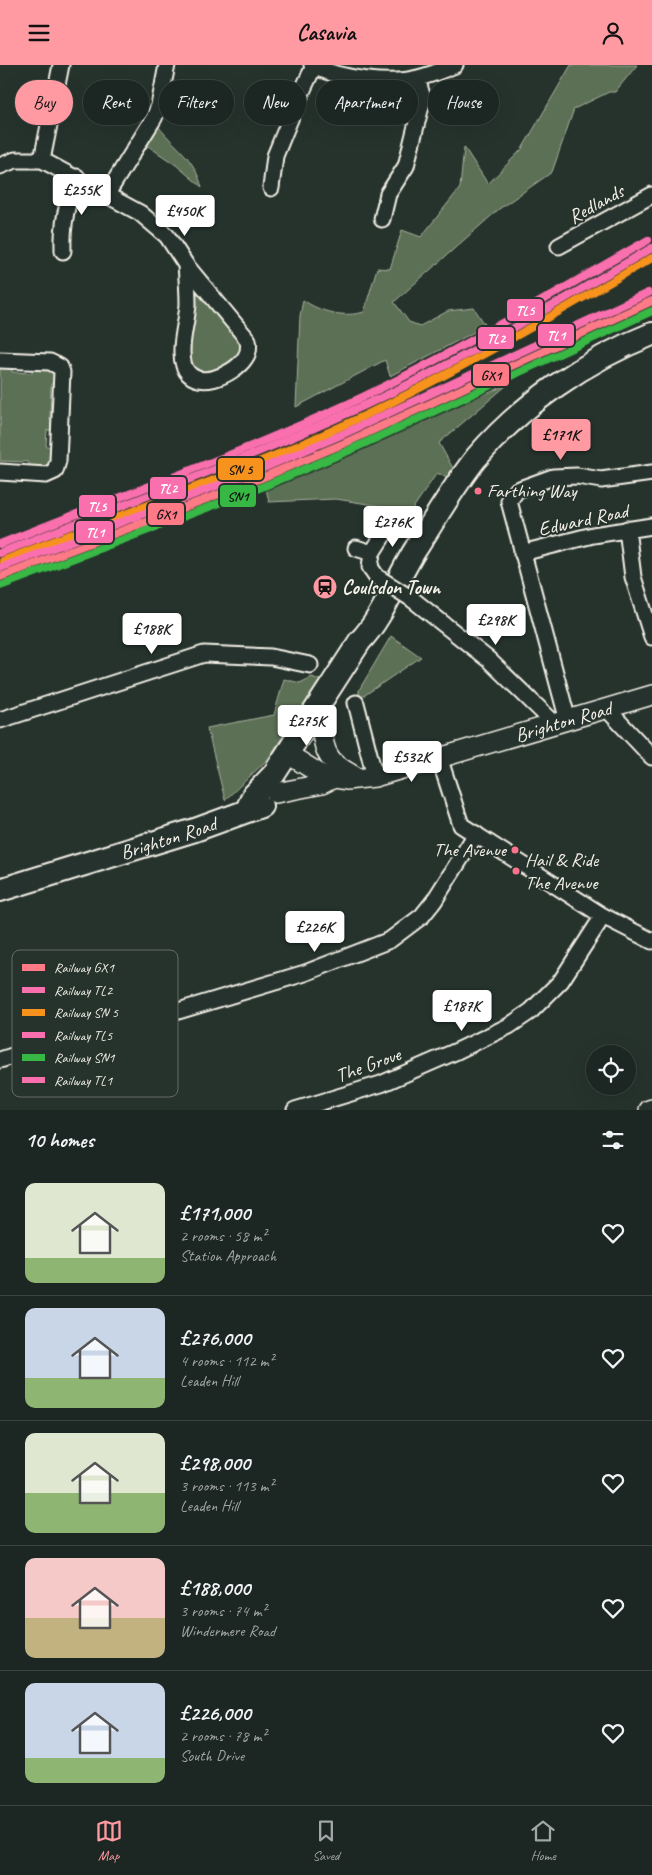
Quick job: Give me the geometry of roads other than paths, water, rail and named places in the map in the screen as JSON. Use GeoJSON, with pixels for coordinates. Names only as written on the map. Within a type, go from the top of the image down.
{"type":"FeatureCollection","features":[{"type":"Feature","properties":{"kind":"highway"},"geometry":{"type":"LineString","coordinates":[[276,793],[360,641],[368,633],[416,549],[477,458],[525,410],[582,368],[631,342],[652,334]]}},
{"type":"Feature","properties":{"kind":"highway"},"geometry":{"type":"LineString","coordinates":[[247,810],[252,796],[294,758],[322,727],[355,667],[366,644],[368,633]]}},
{"type":"Feature","properties":{"kind":"highway","name":"Brighton Road"},"geometry":{"type":"LineString","coordinates":[[0,889],[195,830],[247,810],[260,807],[276,793]]}},
{"type":"Feature","properties":{"kind":"main road","name":"Brighton Road"},"geometry":{"type":"LineString","coordinates":[[294,758],[323,776],[332,779],[367,778],[652,695]]}},
{"type":"Feature","properties":{"kind":"main road"},"geometry":{"type":"LineString","coordinates":[[322,727],[325,751],[330,760],[367,778]]}},
{"type":"Feature","properties":{"kind":"main road","name":"Brighton Road"},"geometry":{"type":"LineString","coordinates":[[276,793],[322,785],[332,779]]}},
{"type":"Feature","properties":{"kind":"street"},"geometry":{"type":"LineString","coordinates":[[42,160],[61,65]]}},
{"type":"Feature","properties":{"kind":"street"},"geometry":{"type":"LineString","coordinates":[[107,194],[154,118],[159,105],[167,65]]}},
{"type":"Feature","properties":{"kind":"street"},"geometry":{"type":"LineString","coordinates":[[271,188],[275,156],[297,102],[320,67],[373,80],[417,79],[455,65]]}},
{"type":"Feature","properties":{"kind":"street"},"geometry":{"type":"LineString","coordinates":[[382,219],[388,194],[406,167],[423,98],[417,79]]}},
{"type":"Feature","properties":{"kind":"street"},"geometry":{"type":"LineString","coordinates":[[0,166],[15,160],[42,160],[77,177],[140,213],[167,237],[186,265],[248,340],[249,349],[246,357],[240,364],[207,381],[196,379],[189,374],[182,357],[188,304],[186,265]]}},
{"type":"Feature","properties":{"kind":"street"},"geometry":{"type":"LineString","coordinates":[[59,242],[70,193],[77,177]]}},
{"type":"Feature","properties":{"kind":"street","name":"Redlands"},"geometry":{"type":"LineString","coordinates":[[559,247],[652,195]]}},
{"type":"Feature","properties":{"kind":"street"},"geometry":{"type":"LineString","coordinates":[[0,360],[50,362],[60,367],[62,372],[58,454],[55,471],[46,475],[0,472]]}},
{"type":"Feature","properties":{"kind":"street"},"geometry":{"type":"LineString","coordinates":[[561,722],[510,506],[511,497],[518,490],[553,477],[577,476],[601,480],[652,473]]}},
{"type":"Feature","properties":{"kind":"street"},"geometry":{"type":"LineString","coordinates":[[391,523],[372,553],[370,567],[377,577],[412,599],[489,660],[561,722]]}},
{"type":"Feature","properties":{"kind":"street","name":"Edward Road"},"geometry":{"type":"LineString","coordinates":[[522,553],[593,535],[652,526]]}},
{"type":"Feature","properties":{"kind":"street"},"geometry":{"type":"LineString","coordinates":[[627,529],[632,577],[652,637]]}},
{"type":"Feature","properties":{"kind":"street"},"geometry":{"type":"LineString","coordinates":[[356,548],[372,553]]}},
{"type":"Feature","properties":{"kind":"street"},"geometry":{"type":"LineString","coordinates":[[0,720],[204,654],[271,657],[301,666]]}},
{"type":"Feature","properties":{"kind":"street"},"geometry":{"type":"LineString","coordinates":[[356,703],[367,778]]}},
{"type":"Feature","properties":{"kind":"street"},"geometry":{"type":"LineString","coordinates":[[607,709],[652,757]]}},
{"type":"Feature","properties":{"kind":"street"},"geometry":{"type":"LineString","coordinates":[[439,757],[459,823],[603,916],[652,941]]}},
{"type":"Feature","properties":{"kind":"street"},"geometry":{"type":"LineString","coordinates":[[178,1011],[305,973],[390,940],[422,917],[476,834]]}},
{"type":"Feature","properties":{"kind":"street","name":"The Grove"},"geometry":{"type":"LineString","coordinates":[[295,1110],[381,1084],[509,1026],[531,1011],[561,981],[603,916]]}},
{"type":"Feature","properties":{"kind":"street"},"geometry":{"type":"LineString","coordinates":[[0,1059],[12,1055]]}},
{"type":"Feature","properties":{"kind":"rail line","name":"TL5"},"geometry":{"type":"LineString","coordinates":[[0,544],[220,459],[350,403],[463,345],[648,240]]}},
{"type":"Feature","properties":{"kind":"rail line","name":"TL2"},"geometry":{"type":"LineString","coordinates":[[0,553],[176,485],[307,431],[389,394],[503,334],[652,248]]}},
{"type":"Feature","properties":{"kind":"rail line","name":"TL1"},"geometry":{"type":"LineString","coordinates":[[0,568],[256,471],[341,435],[648,293]]}},
{"type":"Feature","properties":{"kind":"rail line","name":"GX1"},"geometry":{"type":"LineString","coordinates":[[0,577],[259,479],[345,443],[652,301]]}},
{"type":"Feature","properties":{"kind":"rail line","name":"SN1"},"geometry":{"type":"LineString","coordinates":[[3,585],[262,487],[348,451],[652,311]]}},
{"type":"Feature","properties":{"kind":"place","name":"Farthing Way"},"geometry":{"type":"Point","coordinates":[478,491]}},
{"type":"Feature","properties":{"kind":"place","name":"Coulsdon Town"},"geometry":{"type":"Point","coordinates":[325,587]}},
{"type":"Feature","properties":{"kind":"place","name":"The Avenue"},"geometry":{"type":"Point","coordinates":[515,850]}},
{"type":"Feature","properties":{"kind":"place","name":"Hail & Ride The Avenue"},"geometry":{"type":"Point","coordinates":[516,871]}}]}
